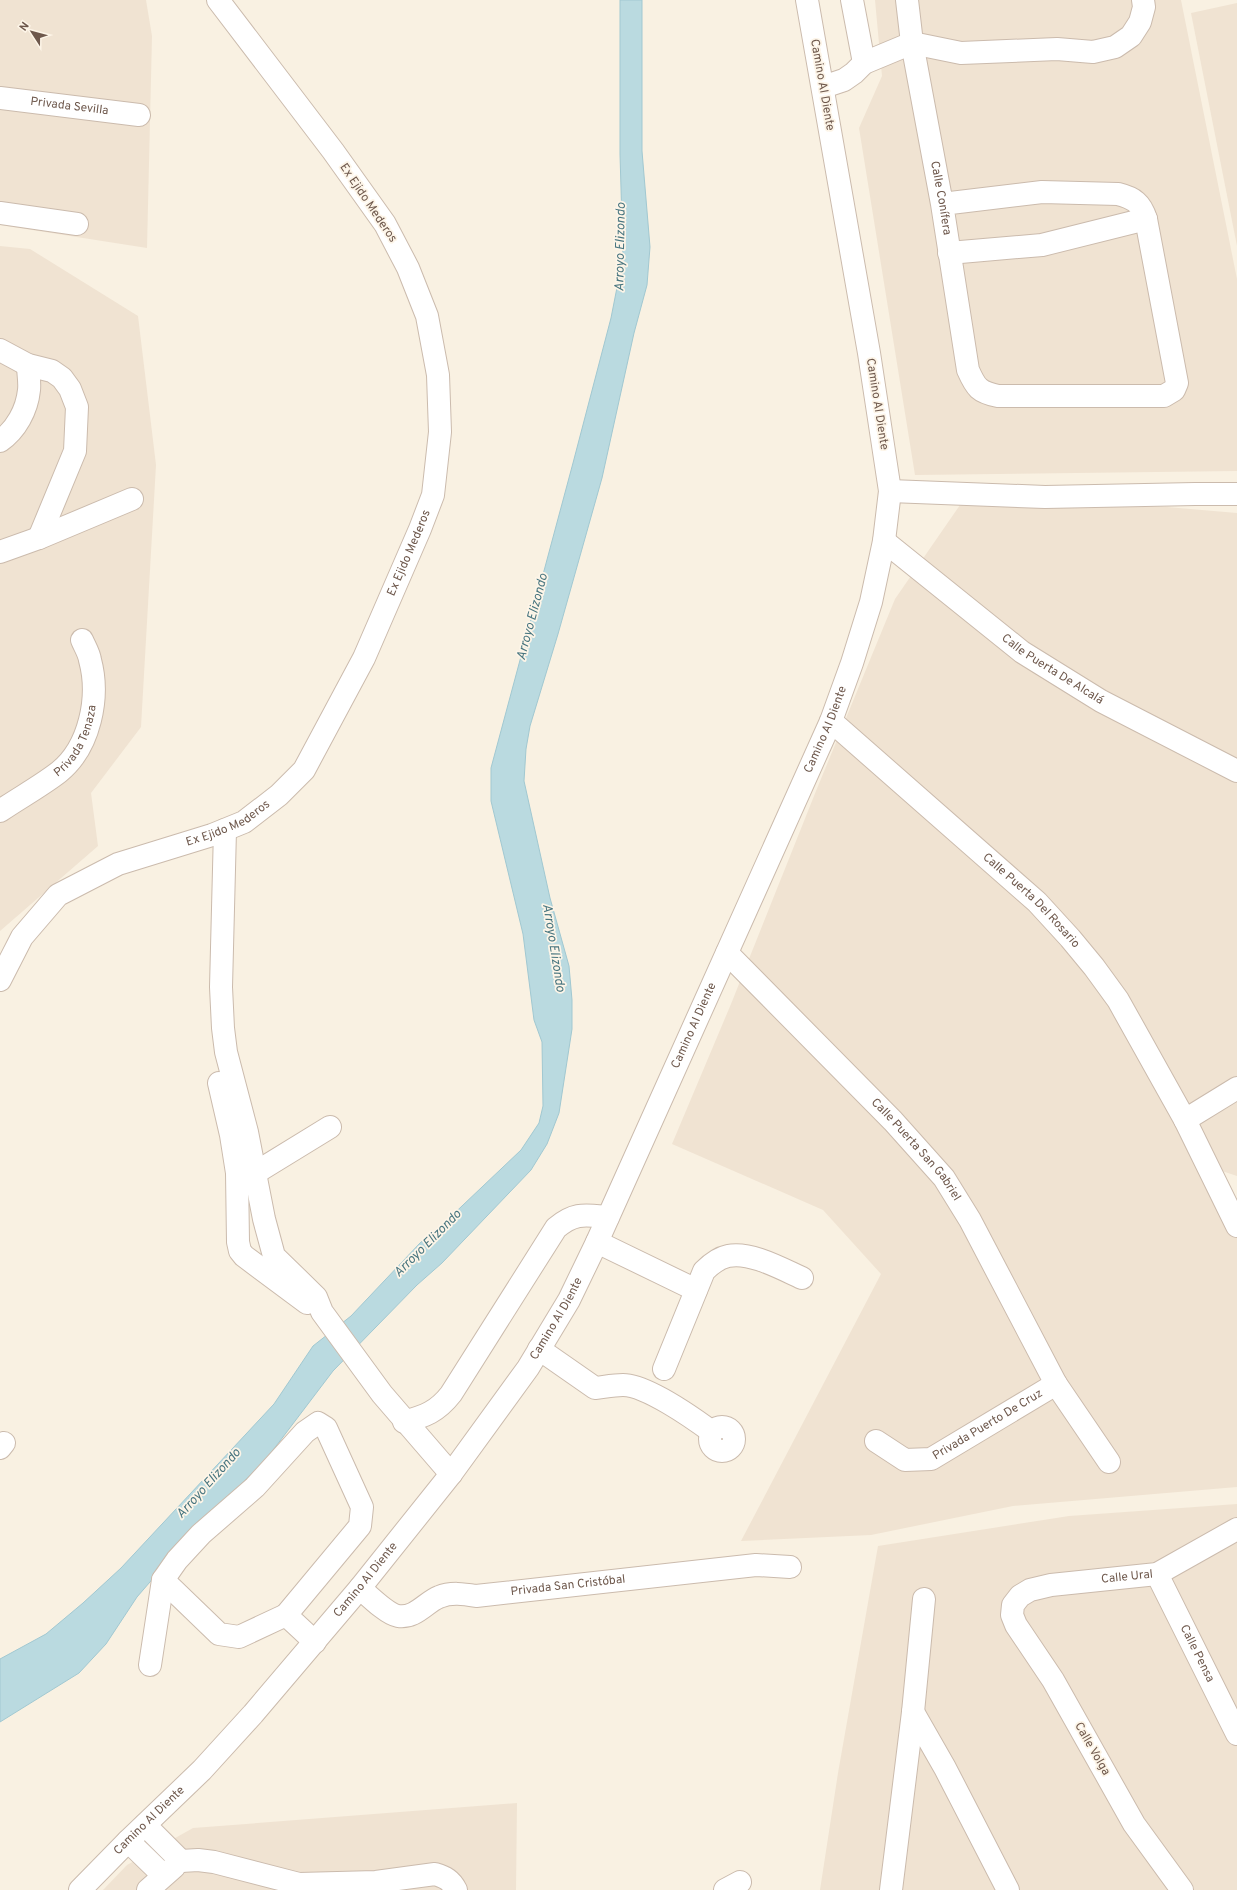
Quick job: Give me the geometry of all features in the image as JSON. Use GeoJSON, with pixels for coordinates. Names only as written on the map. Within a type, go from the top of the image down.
{"type":"FeatureCollection","features":[{"type":"Feature","properties":{"kind":"street","name":"Ex Ejido Mederos"},"geometry":{"type":"LineString","coordinates":[[0,980],[22,937],[58,895],[118,864],[218,832],[244,822],[279,795],[304,770],[364,658],[420,529],[433,495],[440,432],[437,368],[426,316],[408,268],[381,218],[333,151],[218,0]]}},
{"type":"Feature","properties":{"kind":"street","name":"Camino Al Diente"},"geometry":{"type":"LineString","coordinates":[[80,1890],[128,1841],[202,1770],[315,1642],[451,1474],[528,1368],[569,1300],[597,1242],[831,721],[852,663],[871,602],[884,541],[890,491],[869,354],[807,0]]}},
{"type":"Feature","properties":{"kind":"street"},"geometry":{"type":"LineString","coordinates":[[852,0],[864,63]]}},
{"type":"Feature","properties":{"kind":"street","name":"Calle Conífera"},"geometry":{"type":"LineString","coordinates":[[907,0],[912,43],[942,204],[968,370],[974,384],[983,393],[998,396],[1164,396],[1174,390],[1177,383],[1146,219]]}},
{"type":"Feature","properties":{"kind":"street"},"geometry":{"type":"LineString","coordinates":[[823,87],[844,80],[864,63],[912,43],[961,53],[1057,49],[1093,52],[1115,47],[1131,36],[1140,22],[1144,7],[1143,0]]}},
{"type":"Feature","properties":{"kind":"street","name":"Privada Sevilla"},"geometry":{"type":"LineString","coordinates":[[0,98],[139,114]]}},
{"type":"Feature","properties":{"kind":"street"},"geometry":{"type":"LineString","coordinates":[[942,204],[1042,192],[1118,194],[1137,201],[1143,208],[1146,219],[1042,245],[949,253]]}},
{"type":"Feature","properties":{"kind":"street"},"geometry":{"type":"LineString","coordinates":[[0,213],[77,224]]}},
{"type":"Feature","properties":{"kind":"street"},"geometry":{"type":"LineString","coordinates":[[0,350],[28,365],[52,371],[62,378],[70,389],[77,407],[75,451],[39,538]]}},
{"type":"Feature","properties":{"kind":"street"},"geometry":{"type":"LineString","coordinates":[[0,441],[17,424],[24,407],[29,390],[28,365]]}},
{"type":"Feature","properties":{"kind":"street"},"geometry":{"type":"LineString","coordinates":[[890,491],[1045,497],[1237,494]]}},
{"type":"Feature","properties":{"kind":"street"},"geometry":{"type":"LineString","coordinates":[[0,552],[39,538],[132,499]]}},
{"type":"Feature","properties":{"kind":"street","name":"Calle Puerta De Alcalá"},"geometry":{"type":"LineString","coordinates":[[884,541],[1022,652],[1101,701],[1237,771]]}},
{"type":"Feature","properties":{"kind":"street","name":"Privada Tenaza"},"geometry":{"type":"LineString","coordinates":[[0,810],[60,771],[76,752],[87,733],[93,705],[94,682],[90,659],[82,640]]}},
{"type":"Feature","properties":{"kind":"street","name":"Calle Puerta Del Rosario"},"geometry":{"type":"LineString","coordinates":[[831,721],[1037,902],[1070,938],[1118,1000],[1185,1120],[1237,1226]]}},
{"type":"Feature","properties":{"kind":"street"},"geometry":{"type":"LineString","coordinates":[[218,832],[215,988],[226,1052],[247,1132],[246,1173],[237,1219],[240,1251],[244,1256],[266,1261],[316,1297],[325,1317],[367,1374],[404,1422],[451,1474]]}},
{"type":"Feature","properties":{"kind":"street","name":"Calle Puerta San Gabriel"},"geometry":{"type":"LineString","coordinates":[[727,953],[893,1121],[944,1178],[970,1220],[1056,1384],[1109,1462]]}},
{"type":"Feature","properties":{"kind":"street"},"geometry":{"type":"LineString","coordinates":[[1185,1120],[1237,1088]]}},
{"type":"Feature","properties":{"kind":"street"},"geometry":{"type":"LineString","coordinates":[[246,1173],[330,1127]]}},
{"type":"Feature","properties":{"kind":"street"},"geometry":{"type":"LineString","coordinates":[[246,1173],[264,1220],[266,1261]]}},
{"type":"Feature","properties":{"kind":"street"},"geometry":{"type":"LineString","coordinates":[[404,1422],[436,1410],[451,1394],[556,1228],[567,1219],[579,1214],[608,1217]]}},
{"type":"Feature","properties":{"kind":"street"},"geometry":{"type":"LineString","coordinates":[[237,1219],[264,1220]]}},
{"type":"Feature","properties":{"kind":"street"},"geometry":{"type":"LineString","coordinates":[[597,1242],[696,1290]]}},
{"type":"Feature","properties":{"kind":"street"},"geometry":{"type":"LineString","coordinates":[[664,1369],[704,1271],[714,1261],[728,1256],[745,1256],[767,1263],[802,1278]]}},
{"type":"Feature","properties":{"kind":"street"},"geometry":{"type":"LineString","coordinates":[[539,1349],[595,1388],[624,1385],[635,1387],[684,1412],[712,1432]]}},
{"type":"Feature","properties":{"kind":"street","name":"Privada Puerto De Cruz"},"geometry":{"type":"LineString","coordinates":[[876,1441],[905,1460],[931,1459],[1056,1384]]}},
{"type":"Feature","properties":{"kind":"street"},"geometry":{"type":"LineString","coordinates":[[150,1665],[163,1580],[177,1560],[201,1534],[255,1487],[305,1432],[318,1423],[326,1428],[362,1508],[360,1526],[286,1615],[239,1637],[220,1634],[163,1580]]}},
{"type":"Feature","properties":{"kind":"street","name":"Calle Ural"},"geometry":{"type":"LineString","coordinates":[[1013,1605],[1020,1596],[1030,1590],[1051,1585],[1157,1574],[1237,1530]]}},
{"type":"Feature","properties":{"kind":"street","name":"Privada San Cristóbal"},"geometry":{"type":"LineString","coordinates":[[360,1588],[387,1610],[398,1616],[412,1614],[423,1609],[439,1597],[456,1593],[476,1596],[756,1564],[790,1567]]}},
{"type":"Feature","properties":{"kind":"street","name":"Calle Pensa"},"geometry":{"type":"LineString","coordinates":[[1157,1574],[1237,1734]]}},
{"type":"Feature","properties":{"kind":"street"},"geometry":{"type":"LineString","coordinates":[[891,1890],[913,1712],[924,1599]]}},
{"type":"Feature","properties":{"kind":"street","name":"Calle Volga"},"geometry":{"type":"LineString","coordinates":[[1013,1605],[1012,1615],[1016,1625],[1053,1680],[1134,1824],[1182,1890]]}},
{"type":"Feature","properties":{"kind":"street"},"geometry":{"type":"LineString","coordinates":[[286,1615],[315,1642]]}},
{"type":"Feature","properties":{"kind":"street"},"geometry":{"type":"LineString","coordinates":[[913,1712],[945,1768],[1008,1890]]}},
{"type":"Feature","properties":{"kind":"street"},"geometry":{"type":"LineString","coordinates":[[146,1825],[181,1861]]}},
{"type":"Feature","properties":{"kind":"street"},"geometry":{"type":"LineString","coordinates":[[128,1841],[156,1883],[181,1861],[198,1860],[214,1862],[299,1887],[376,1882],[435,1874],[444,1877],[454,1886]]}},
{"type":"Feature","properties":{"kind":"shaded area"},"geometry":{"type":"Polygon","coordinates":[[[0,0],[146,0],[152,36],[147,248],[0,225],[0,0]]]}},
{"type":"Feature","properties":{"kind":"shaded area"},"geometry":{"type":"Polygon","coordinates":[[[875,0],[1181,0],[1237,279],[1237,471],[915,475],[859,128],[882,76],[875,0]]]}},
{"type":"Feature","properties":{"kind":"shaded area"},"geometry":{"type":"Polygon","coordinates":[[[1237,3],[1237,246],[1191,13],[1237,3]]]}},
{"type":"Feature","properties":{"kind":"shaded area"},"geometry":{"type":"Polygon","coordinates":[[[0,246],[30,249],[138,316],[156,465],[141,727],[91,793],[98,846],[0,931],[0,246]]]}},
{"type":"Feature","properties":{"kind":"shaded area"},"geometry":{"type":"Polygon","coordinates":[[[960,505],[1167,507],[1237,513],[1237,1176],[1222,1171],[1237,1204],[1237,1487],[1013,1506],[871,1535],[741,1541],[881,1274],[823,1210],[672,1144],[731,1004],[895,599],[960,505]]]}},
{"type":"Feature","properties":{"kind":"shaded area"},"geometry":{"type":"Polygon","coordinates":[[[1237,1504],[1237,1890],[820,1890],[838,1773],[878,1546],[1069,1516],[1237,1504]]]}},
{"type":"Feature","properties":{"kind":"shaded area"},"geometry":{"type":"Polygon","coordinates":[[[517,1803],[516,1890],[103,1890],[127,1865],[193,1828],[517,1803]]]}},
{"type":"Feature","properties":{"kind":"water","name":"Arroyo Elizondo"},"geometry":{"type":"Polygon","coordinates":[[[620,0],[642,0],[642,151],[650,247],[647,285],[634,333],[602,478],[558,634],[530,726],[526,749],[524,781],[550,898],[569,966],[572,1000],[572,1029],[559,1113],[547,1144],[531,1170],[442,1263],[417,1285],[333,1371],[267,1458],[188,1538],[137,1597],[106,1644],[79,1673],[0,1722],[0,1659],[46,1634],[121,1568],[274,1404],[313,1346],[351,1316],[420,1243],[443,1224],[521,1150],[539,1123],[543,1106],[542,1042],[534,1020],[523,934],[491,801],[491,768],[611,318],[623,257],[620,154],[620,0]]]}}]}
